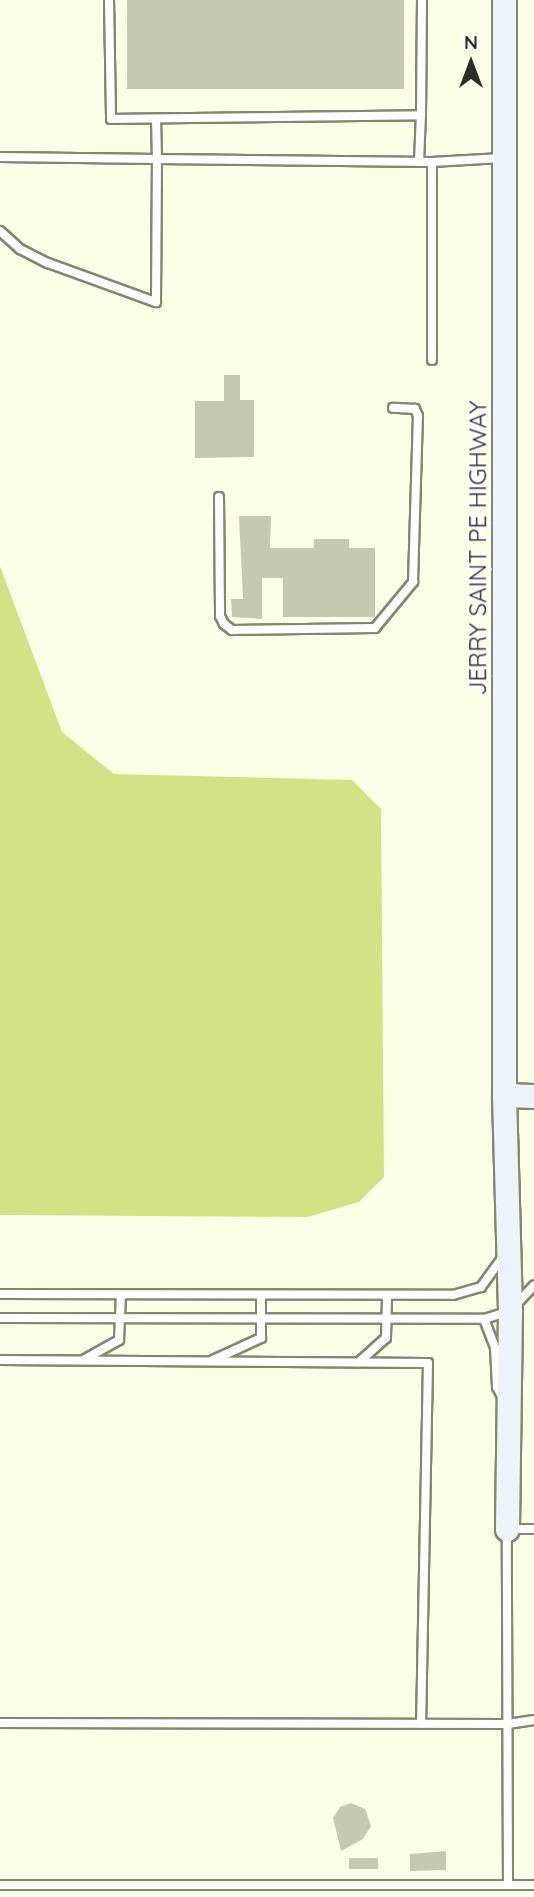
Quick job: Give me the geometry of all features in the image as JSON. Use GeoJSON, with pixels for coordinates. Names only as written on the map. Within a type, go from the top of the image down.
{"type":"FeatureCollection","features":[{"type":"Feature","properties":{"kind":"main road","name":"JERRY SAINT PE HIGHWAY"},"geometry":{"type":"LineString","coordinates":[[504,0],[504,1095],[506,1243],[510,1311],[507,1530]]}},
{"type":"Feature","properties":{"kind":"main road"},"geometry":{"type":"LineString","coordinates":[[504,1095],[534,1096]]}},
{"type":"Feature","properties":{"kind":"lane"},"geometry":{"type":"LineString","coordinates":[[109,0],[111,119],[421,115]]}},
{"type":"Feature","properties":{"kind":"lane"},"geometry":{"type":"LineString","coordinates":[[419,162],[422,0]]}},
{"type":"Feature","properties":{"kind":"lane"},"geometry":{"type":"LineString","coordinates":[[0,231],[20,249],[48,263],[156,302],[156,119]]}},
{"type":"Feature","properties":{"kind":"lane"},"geometry":{"type":"LineString","coordinates":[[0,157],[419,162],[505,158]]}},
{"type":"Feature","properties":{"kind":"lane"},"geometry":{"type":"LineString","coordinates":[[432,162],[432,360]]}},
{"type":"Feature","properties":{"kind":"lane"},"geometry":{"type":"LineString","coordinates":[[219,497],[220,616],[224,624],[232,630],[374,628],[413,582],[418,416],[415,409],[393,408]]}},
{"type":"Feature","properties":{"kind":"lane"},"geometry":{"type":"LineString","coordinates":[[0,1294],[387,1296],[471,1291],[496,1271],[506,1243]]}},
{"type":"Feature","properties":{"kind":"lane"},"geometry":{"type":"LineString","coordinates":[[0,1318],[484,1320],[510,1311],[534,1285]]}},
{"type":"Feature","properties":{"kind":"lane"},"geometry":{"type":"LineString","coordinates":[[82,1360],[119,1340],[121,1294]]}},
{"type":"Feature","properties":{"kind":"lane"},"geometry":{"type":"LineString","coordinates":[[210,1361],[261,1338],[261,1295]]}},
{"type":"Feature","properties":{"kind":"lane"},"geometry":{"type":"LineString","coordinates":[[359,1362],[386,1338],[387,1296]]}},
{"type":"Feature","properties":{"kind":"lane"},"geometry":{"type":"LineString","coordinates":[[484,1320],[495,1349],[496,1387],[507,1406]]}},
{"type":"Feature","properties":{"kind":"lane"},"geometry":{"type":"LineString","coordinates":[[0,1360],[429,1363],[421,1724]]}},
{"type":"Feature","properties":{"kind":"lane"},"geometry":{"type":"LineString","coordinates":[[508,1885],[507,1530],[534,1529]]}},
{"type":"Feature","properties":{"kind":"lane"},"geometry":{"type":"LineString","coordinates":[[0,1723],[508,1724],[534,1720]]}},
{"type":"Feature","properties":{"kind":"lane"},"geometry":{"type":"LineString","coordinates":[[0,1885],[534,1885]]}},
{"type":"Feature","properties":{"kind":"shaded area"},"geometry":{"type":"Polygon","coordinates":[[[0,566],[62,732],[114,774],[352,780],[381,809],[384,1177],[359,1202],[308,1217],[0,1215],[0,566]]]}},
{"type":"Feature","properties":{"kind":"building"},"geometry":{"type":"Polygon","coordinates":[[[127,0],[404,0],[404,89],[127,89],[127,0]]]}},
{"type":"Feature","properties":{"kind":"building"},"geometry":{"type":"Polygon","coordinates":[[[224,375],[240,375],[240,400],[254,400],[254,457],[195,458],[195,401],[224,401],[224,375]]]}},
{"type":"Feature","properties":{"kind":"building"},"geometry":{"type":"Polygon","coordinates":[[[239,516],[271,516],[270,548],[314,548],[314,539],[349,539],[349,548],[375,548],[375,617],[283,617],[283,578],[262,578],[262,619],[232,617],[231,599],[243,599],[239,516]]]}},
{"type":"Feature","properties":{"kind":"building"},"geometry":{"type":"Polygon","coordinates":[[[351,1803],[365,1809],[371,1826],[363,1839],[341,1851],[333,1818],[340,1807],[351,1803]]]}},
{"type":"Feature","properties":{"kind":"building"},"geometry":{"type":"Polygon","coordinates":[[[446,1851],[446,1870],[410,1871],[410,1854],[446,1851]]]}},
{"type":"Feature","properties":{"kind":"building"},"geometry":{"type":"Polygon","coordinates":[[[349,1858],[378,1858],[378,1869],[349,1869],[349,1858]]]}}]}
